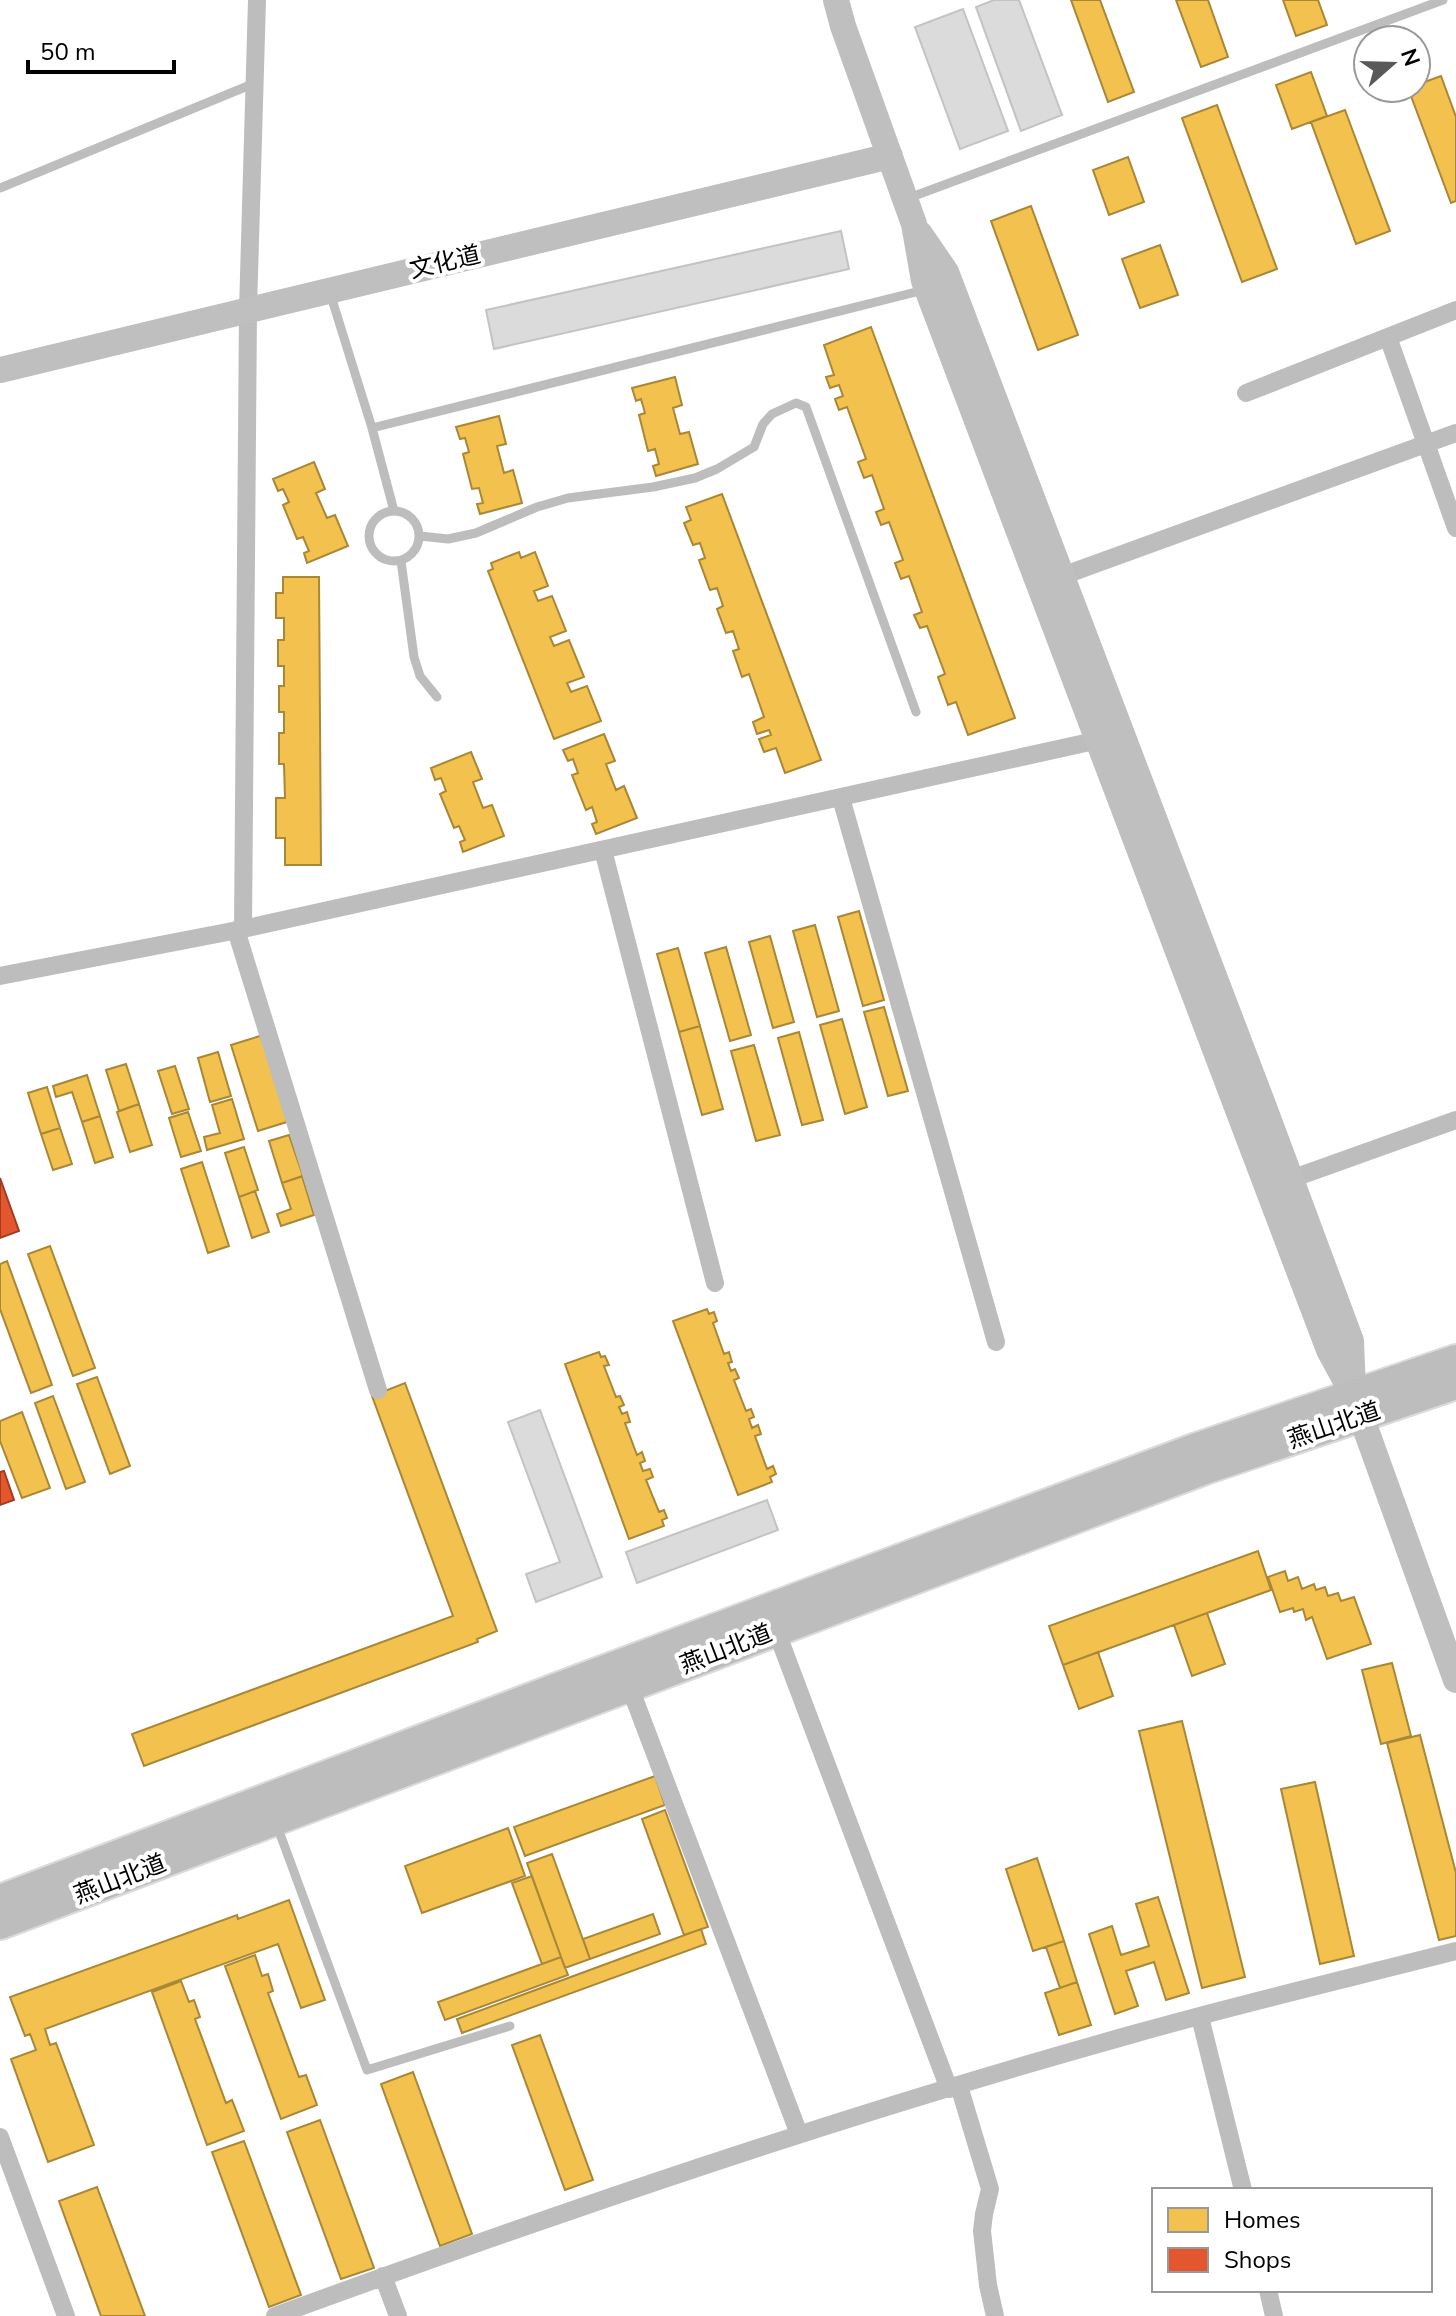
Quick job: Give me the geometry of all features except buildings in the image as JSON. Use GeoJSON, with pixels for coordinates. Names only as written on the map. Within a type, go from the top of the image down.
{"type":"FeatureCollection","features":[{"type":"Feature","properties":{"kind":"main road"},"geometry":{"type":"LineString","coordinates":[[836,0],[910,212],[924,281],[1329,1350],[1357,1405],[1451,1651],[1456,1680]]}},
{"type":"Feature","properties":{"kind":"main road","name":"文化道"},"geometry":{"type":"LineString","coordinates":[[0,370],[890,156]]}},
{"type":"Feature","properties":{"kind":"main road"},"geometry":{"type":"LineString","coordinates":[[910,212],[946,272],[1291,1179],[1351,1341],[1357,1405]]}},
{"type":"Feature","properties":{"kind":"main road","name":"燕山北道"},"geometry":{"type":"LineString","coordinates":[[0,1924],[1205,1469],[1456,1360]]}},
{"type":"Feature","properties":{"kind":"main road","name":"燕山北道"},"geometry":{"type":"LineString","coordinates":[[0,1900],[1197,1448],[1357,1405],[1456,1384]]}},
{"type":"Feature","properties":{"kind":"street"},"geometry":{"type":"LineString","coordinates":[[257,0],[248,310],[240,929],[378,1390]]}},
{"type":"Feature","properties":{"kind":"street"},"geometry":{"type":"LineString","coordinates":[[1246,393],[1456,310]]}},
{"type":"Feature","properties":{"kind":"street"},"geometry":{"type":"LineString","coordinates":[[1388,337],[1456,528]]}},
{"type":"Feature","properties":{"kind":"street"},"geometry":{"type":"LineString","coordinates":[[1062,576],[1456,433]]}},
{"type":"Feature","properties":{"kind":"street"},"geometry":{"type":"LineString","coordinates":[[0,976],[240,929],[1099,740]]}},
{"type":"Feature","properties":{"kind":"street"},"geometry":{"type":"LineString","coordinates":[[841,798],[996,1342]]}},
{"type":"Feature","properties":{"kind":"street"},"geometry":{"type":"LineString","coordinates":[[603,850],[715,1283]]}},
{"type":"Feature","properties":{"kind":"street"},"geometry":{"type":"LineString","coordinates":[[1291,1179],[1456,1120]]}},
{"type":"Feature","properties":{"kind":"street"},"geometry":{"type":"LineString","coordinates":[[776,1630],[954,2088],[990,2189],[982,2231],[995,2316]]}},
{"type":"Feature","properties":{"kind":"street"},"geometry":{"type":"LineString","coordinates":[[629,1685],[799,2134]]}},
{"type":"Feature","properties":{"kind":"street"},"geometry":{"type":"LineString","coordinates":[[275,2316],[617,2194],[799,2134],[1137,2033],[1456,1951]]}},
{"type":"Feature","properties":{"kind":"street"},"geometry":{"type":"LineString","coordinates":[[1200,2017],[1243,2188]]}},
{"type":"Feature","properties":{"kind":"street"},"geometry":{"type":"LineString","coordinates":[[0,2137],[66,2316]]}},
{"type":"Feature","properties":{"kind":"street"},"geometry":{"type":"LineString","coordinates":[[383,2276],[398,2316]]}},
{"type":"Feature","properties":{"kind":"street"},"geometry":{"type":"LineString","coordinates":[[1268,2292],[1274,2316]]}},
{"type":"Feature","properties":{"kind":"lane"},"geometry":{"type":"LineString","coordinates":[[910,212],[1443,0]]}},
{"type":"Feature","properties":{"kind":"lane"},"geometry":{"type":"LineString","coordinates":[[0,188],[255,83]]}},
{"type":"Feature","properties":{"kind":"lane"},"geometry":{"type":"LineString","coordinates":[[372,428],[927,289]]}},
{"type":"Feature","properties":{"kind":"lane"},"geometry":{"type":"LineString","coordinates":[[329,290],[394,511]]}},
{"type":"Feature","properties":{"kind":"lane"},"geometry":{"type":"LineString","coordinates":[[420,536],[448,539],[476,533],[537,507],[568,498],[695,478],[754,447],[763,424],[772,414],[796,403],[806,407],[916,712]]}},
{"type":"Feature","properties":{"kind":"lane"},"geometry":{"type":"LineString","coordinates":[[394,511],[414,520],[420,536],[413,554],[401,561],[386,561],[377,556],[369,539],[373,523],[385,512],[394,511]]}},
{"type":"Feature","properties":{"kind":"lane"},"geometry":{"type":"LineString","coordinates":[[401,561],[414,657],[420,676],[437,697]]}},
{"type":"Feature","properties":{"kind":"lane"},"geometry":{"type":"LineString","coordinates":[[275,1820],[367,2070],[510,2026]]}}]}
